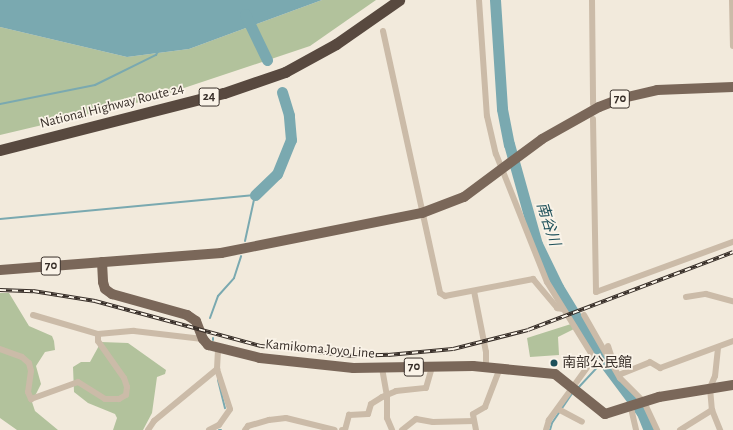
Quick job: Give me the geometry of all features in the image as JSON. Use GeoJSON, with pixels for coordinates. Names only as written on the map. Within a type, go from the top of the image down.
{"type":"FeatureCollection","features":[{"type":"Feature","properties":{"kind":"highway","name":"National Highway Route 24"},"geometry":{"type":"LineString","coordinates":[[0,150],[224,93],[285,72],[336,44],[399,0]]}},
{"type":"Feature","properties":{"kind":"main road","name":"70"},"geometry":{"type":"LineString","coordinates":[[0,270],[245,250],[422,213],[464,198],[522,156],[542,139],[573,120],[623,98],[657,90],[733,87]]}},
{"type":"Feature","properties":{"kind":"main road"},"geometry":{"type":"LineString","coordinates":[[102,262],[103,282],[106,289],[112,294],[187,315],[196,322],[203,339]]}},
{"type":"Feature","properties":{"kind":"main road","name":"Kamikoma Joyo Line"},"geometry":{"type":"LineString","coordinates":[[203,339],[208,345],[218,348],[288,363],[382,368],[486,368],[555,374],[572,387],[601,414],[615,413],[632,407],[642,400],[733,385]]}},
{"type":"Feature","properties":{"kind":"street"},"geometry":{"type":"LineString","coordinates":[[479,0],[488,116],[496,154],[505,168],[530,246],[547,282],[594,358],[572,387],[558,409],[548,420],[546,430]]}},
{"type":"Feature","properties":{"kind":"street"},"geometry":{"type":"LineString","coordinates":[[592,0],[593,104]]}},
{"type":"Feature","properties":{"kind":"street"},"geometry":{"type":"LineString","coordinates":[[732,0],[733,46]]}},
{"type":"Feature","properties":{"kind":"street"},"geometry":{"type":"LineString","coordinates":[[383,31],[440,292],[445,296],[533,279],[557,308],[564,309]]}},
{"type":"Feature","properties":{"kind":"street"},"geometry":{"type":"LineString","coordinates":[[593,120],[596,292],[733,242]]}},
{"type":"Feature","properties":{"kind":"street"},"geometry":{"type":"LineString","coordinates":[[474,291],[486,352],[486,368]]}},
{"type":"Feature","properties":{"kind":"street"},"geometry":{"type":"LineString","coordinates":[[686,297],[706,294],[733,301]]}},
{"type":"Feature","properties":{"kind":"street"},"geometry":{"type":"LineString","coordinates":[[33,315],[98,334],[134,332],[203,339]]}},
{"type":"Feature","properties":{"kind":"street"},"geometry":{"type":"LineString","coordinates":[[584,315],[620,378],[642,400]]}},
{"type":"Feature","properties":{"kind":"street"},"geometry":{"type":"LineString","coordinates":[[0,349],[22,357],[29,363],[31,371],[28,392],[31,399],[78,382],[105,399],[119,399],[126,395],[127,387],[124,378],[98,341],[98,334]]}},
{"type":"Feature","properties":{"kind":"street"},"geometry":{"type":"LineString","coordinates":[[621,374],[650,362],[660,368],[718,348],[733,341]]}},
{"type":"Feature","properties":{"kind":"street"},"geometry":{"type":"LineString","coordinates":[[608,346],[621,374],[642,400],[657,430]]}},
{"type":"Feature","properties":{"kind":"street"},"geometry":{"type":"LineString","coordinates":[[209,430],[219,425],[230,408],[217,369],[218,348]]}},
{"type":"Feature","properties":{"kind":"street"},"geometry":{"type":"LineString","coordinates":[[718,348],[715,376],[710,388],[712,410],[720,430]]}},
{"type":"Feature","properties":{"kind":"street"},"geometry":{"type":"LineString","coordinates":[[342,430],[345,430],[349,415],[368,414],[371,404],[387,395],[426,388],[432,367]]}},
{"type":"Feature","properties":{"kind":"street"},"geometry":{"type":"LineString","coordinates":[[382,368],[387,395],[387,418],[392,430]]}},
{"type":"Feature","properties":{"kind":"street"},"geometry":{"type":"LineString","coordinates":[[148,430],[154,421],[217,369]]}},
{"type":"Feature","properties":{"kind":"street"},"geometry":{"type":"LineString","coordinates":[[476,430],[473,414],[485,407],[500,370]]}},
{"type":"Feature","properties":{"kind":"street"},"geometry":{"type":"LineString","coordinates":[[632,407],[636,430]]}},
{"type":"Feature","properties":{"kind":"street"},"geometry":{"type":"LineString","coordinates":[[558,409],[582,422]]}},
{"type":"Feature","properties":{"kind":"street"},"geometry":{"type":"LineString","coordinates":[[680,430],[712,410]]}},
{"type":"Feature","properties":{"kind":"street"},"geometry":{"type":"LineString","coordinates":[[245,430],[248,426],[269,420],[286,418],[335,430]]}},
{"type":"Feature","properties":{"kind":"street"},"geometry":{"type":"LineString","coordinates":[[402,430],[416,419],[434,422],[474,422]]}},
{"type":"Feature","properties":{"kind":"green space"},"geometry":{"type":"Polygon","coordinates":[[[322,0],[376,0],[310,46],[148,100],[0,135],[0,27],[127,57],[189,49],[322,0]]]}},
{"type":"Feature","properties":{"kind":"green space"},"geometry":{"type":"Polygon","coordinates":[[[0,293],[9,293],[29,326],[52,336],[55,350],[45,352],[36,366],[41,384],[32,402],[35,411],[58,430],[17,430],[0,418],[0,293]]]}},
{"type":"Feature","properties":{"kind":"green space"},"geometry":{"type":"Polygon","coordinates":[[[571,324],[574,329],[558,337],[559,355],[530,357],[527,338],[571,324]]]}},
{"type":"Feature","properties":{"kind":"green space"},"geometry":{"type":"Polygon","coordinates":[[[101,342],[128,343],[166,370],[165,374],[157,377],[152,413],[143,430],[113,430],[117,418],[115,414],[88,403],[74,392],[73,367],[81,362],[90,362],[101,342]]]}},
{"type":"Feature","properties":{"kind":"water"},"geometry":{"type":"Polygon","coordinates":[[[0,0],[322,0],[189,49],[127,57],[0,27],[0,0]]]}},
{"type":"Feature","properties":{"kind":"waterway","name":"南谷川"},"geometry":{"type":"LineString","coordinates":[[495,0],[502,109],[509,144],[537,244],[558,287],[603,361],[642,413],[649,430]]}},
{"type":"Feature","properties":{"kind":"waterway"},"geometry":{"type":"LineString","coordinates":[[245,14],[267,60]]}},
{"type":"Feature","properties":{"kind":"waterway"},"geometry":{"type":"LineString","coordinates":[[0,104],[95,85],[156,55],[158,51]]}},
{"type":"Feature","properties":{"kind":"waterway"},"geometry":{"type":"LineString","coordinates":[[255,195],[277,174],[291,140],[289,115],[282,92]]}},
{"type":"Feature","properties":{"kind":"waterway"},"geometry":{"type":"LineString","coordinates":[[0,219],[255,195]]}},
{"type":"Feature","properties":{"kind":"waterway"},"geometry":{"type":"LineString","coordinates":[[245,241],[255,195]]}},
{"type":"Feature","properties":{"kind":"waterway"},"geometry":{"type":"LineString","coordinates":[[210,318],[218,296],[234,278],[241,256]]}},
{"type":"Feature","properties":{"kind":"waterway"},"geometry":{"type":"LineString","coordinates":[[578,388],[603,361]]}},
{"type":"Feature","properties":{"kind":"waterway"},"geometry":{"type":"LineString","coordinates":[[218,380],[225,408]]}},
{"type":"Feature","properties":{"kind":"waterway"},"geometry":{"type":"LineString","coordinates":[[550,430],[552,423],[573,392]]}},
{"type":"Feature","properties":{"kind":"railway"},"geometry":{"type":"LineString","coordinates":[[0,290],[33,291],[95,301],[261,346],[353,356],[388,355],[453,349],[528,330],[733,252]]}},
{"type":"Feature","properties":{"kind":"place","name":"南部公民館"},"geometry":{"type":"Point","coordinates":[554,363]}}]}
